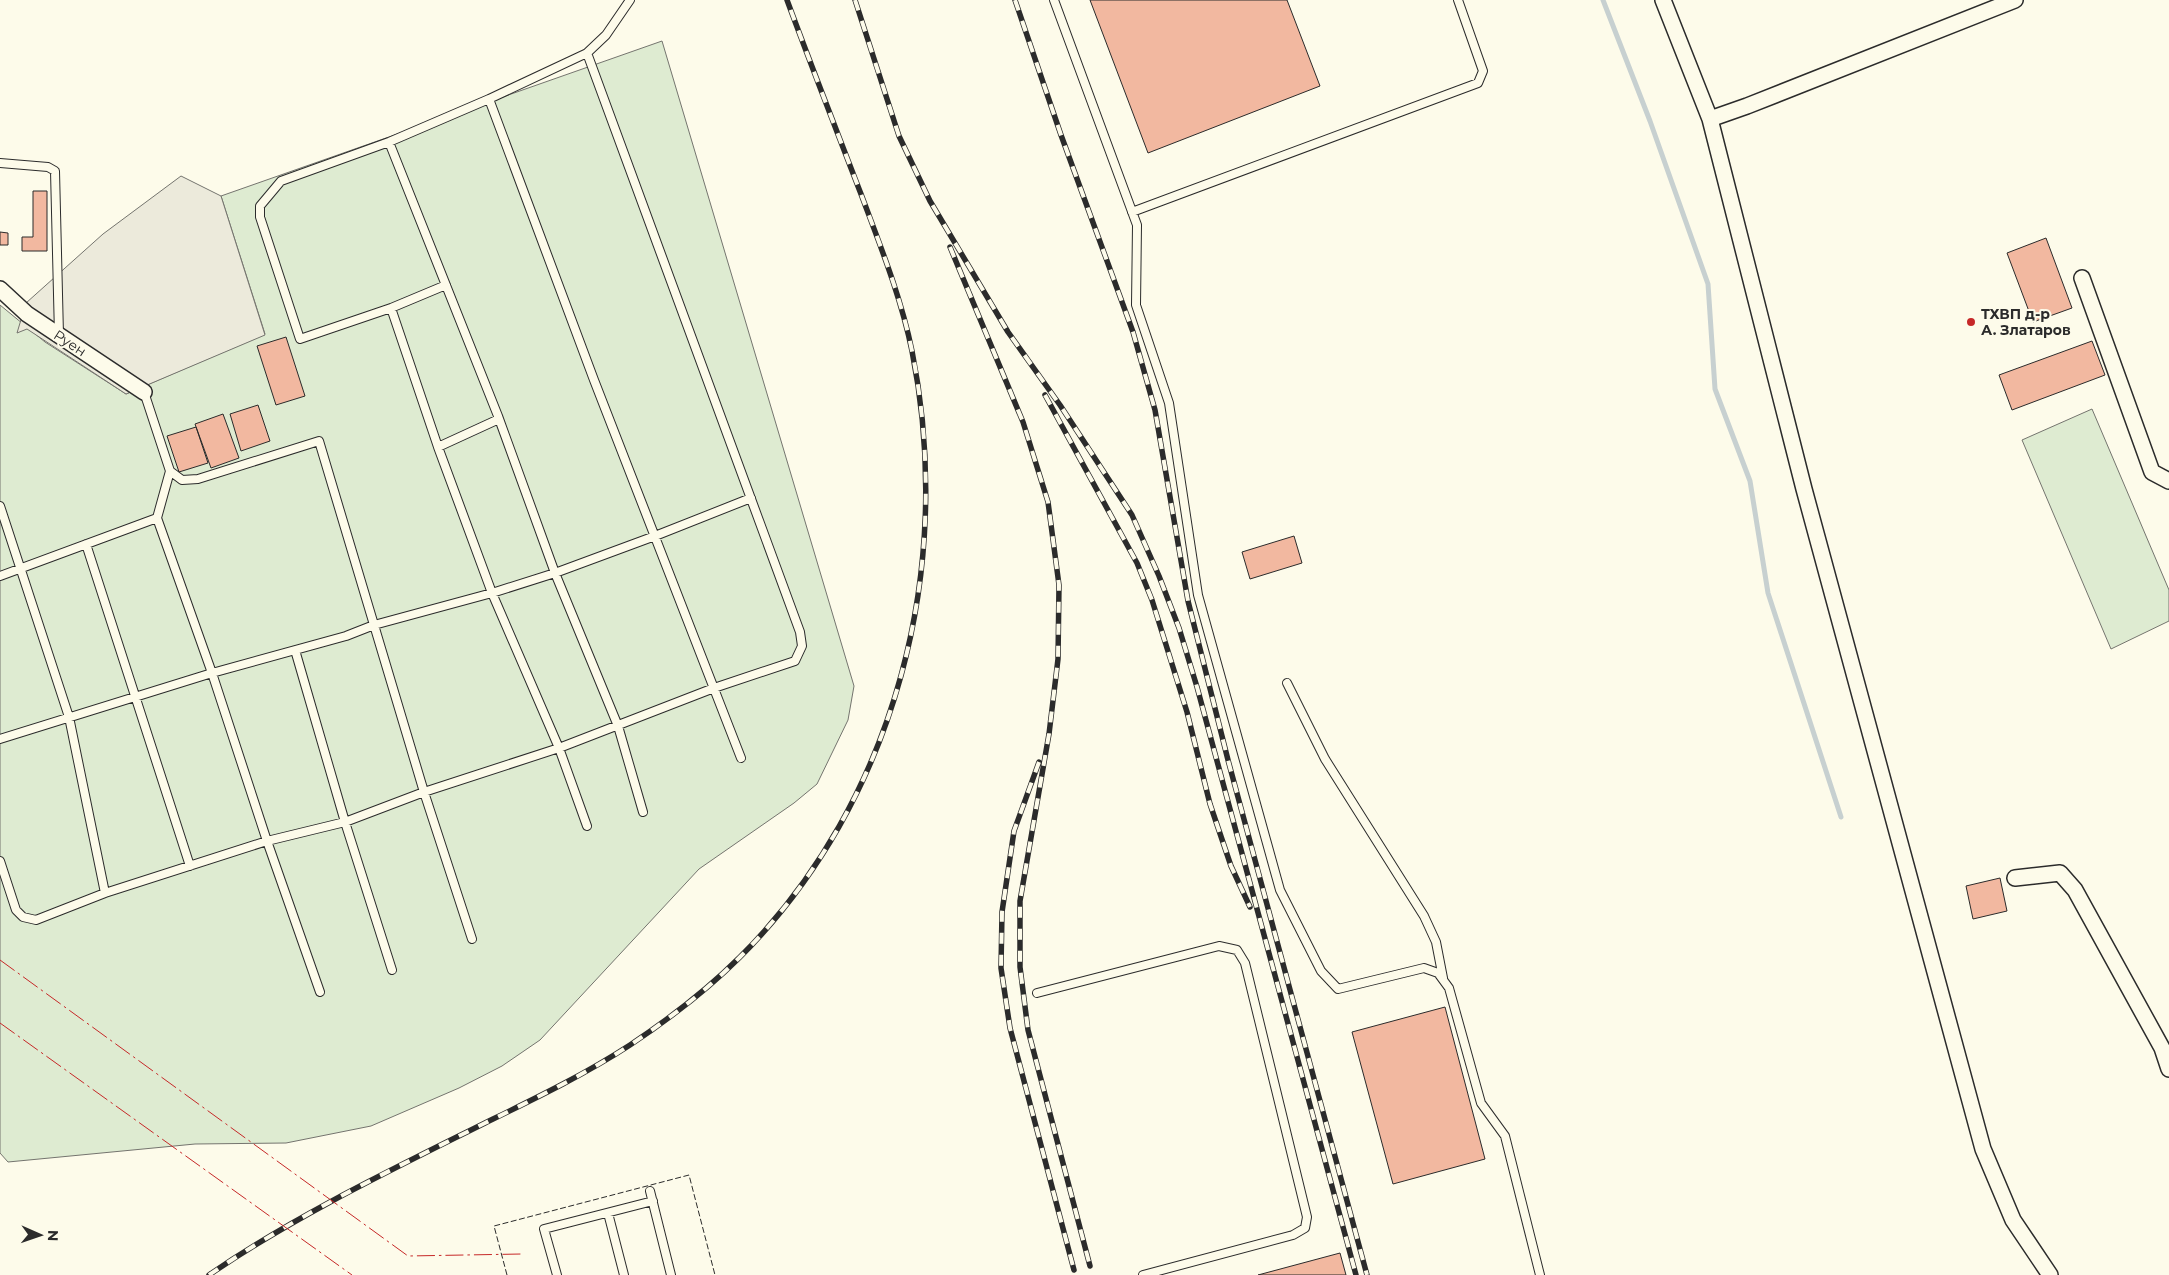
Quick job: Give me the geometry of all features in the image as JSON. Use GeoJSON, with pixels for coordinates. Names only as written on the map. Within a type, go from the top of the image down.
{"type":"FeatureCollection","features":[{"type":"Feature","properties":{"kind":"street"},"geometry":{"type":"LineString","coordinates":[[1663,0],[1710,119],[1804,489],[1983,1149],[2012,1220],[2050,1275]]}},
{"type":"Feature","properties":{"kind":"street"},"geometry":{"type":"LineString","coordinates":[[1710,119],[1748,106],[2015,0]]}},
{"type":"Feature","properties":{"kind":"street"},"geometry":{"type":"LineString","coordinates":[[2082,278],[2152,472],[2169,480]]}},
{"type":"Feature","properties":{"kind":"street","name":"Руен"},"geometry":{"type":"LineString","coordinates":[[0,289],[27,314],[144,392]]}},
{"type":"Feature","properties":{"kind":"street"},"geometry":{"type":"LineString","coordinates":[[2015,878],[2060,873],[2075,890],[2162,1048],[2169,1069]]}},
{"type":"Feature","properties":{"kind":"lane"},"geometry":{"type":"LineString","coordinates":[[446,285],[390,308],[300,339],[260,217],[260,206],[281,181],[389,142],[490,99],[587,53],[606,35],[630,0]]}},
{"type":"Feature","properties":{"kind":"lane"},"geometry":{"type":"LineString","coordinates":[[1054,0],[1137,225],[1136,305],[1170,403],[1198,595],[1280,890],[1321,971],[1338,989],[1424,968],[1438,973],[1444,980],[1449,988],[1481,1103],[1506,1136],[1540,1275]]}},
{"type":"Feature","properties":{"kind":"lane"},"geometry":{"type":"LineString","coordinates":[[1132,212],[1478,82],[1483,71],[1458,0]]}},
{"type":"Feature","properties":{"kind":"lane"},"geometry":{"type":"LineString","coordinates":[[0,861],[16,910],[28,920],[36,920],[105,893],[267,841],[345,822],[424,792],[559,748],[714,688],[795,660],[802,646],[800,632],[587,53]]}},
{"type":"Feature","properties":{"kind":"lane"},"geometry":{"type":"LineString","coordinates":[[490,99],[594,380],[741,758]]}},
{"type":"Feature","properties":{"kind":"lane"},"geometry":{"type":"LineString","coordinates":[[389,142],[499,419],[555,572],[618,726],[643,812]]}},
{"type":"Feature","properties":{"kind":"lane"},"geometry":{"type":"LineString","coordinates":[[0,163],[48,167],[55,171],[58,335]]}},
{"type":"Feature","properties":{"kind":"lane"},"geometry":{"type":"LineString","coordinates":[[390,308],[438,447],[492,593],[559,748],[587,826]]}},
{"type":"Feature","properties":{"kind":"lane"},"geometry":{"type":"LineString","coordinates":[[144,392],[170,471],[157,518],[212,673],[267,841],[320,992]]}},
{"type":"Feature","properties":{"kind":"lane"},"geometry":{"type":"LineString","coordinates":[[438,447],[499,419]]}},
{"type":"Feature","properties":{"kind":"lane"},"geometry":{"type":"LineString","coordinates":[[170,471],[182,480],[198,479],[318,441],[424,792],[472,939]]}},
{"type":"Feature","properties":{"kind":"lane"},"geometry":{"type":"LineString","coordinates":[[0,739],[212,673],[346,636],[374,625],[492,593],[655,536],[752,498]]}},
{"type":"Feature","properties":{"kind":"lane"},"geometry":{"type":"LineString","coordinates":[[0,506],[69,717],[105,893]]}},
{"type":"Feature","properties":{"kind":"lane"},"geometry":{"type":"LineString","coordinates":[[0,576],[157,518]]}},
{"type":"Feature","properties":{"kind":"lane"},"geometry":{"type":"LineString","coordinates":[[86,544],[190,866]]}},
{"type":"Feature","properties":{"kind":"lane"},"geometry":{"type":"LineString","coordinates":[[295,650],[345,822],[392,970]]}},
{"type":"Feature","properties":{"kind":"lane"},"geometry":{"type":"LineString","coordinates":[[1287,683],[1325,759],[1424,916],[1436,942],[1444,980]]}},
{"type":"Feature","properties":{"kind":"lane"},"geometry":{"type":"LineString","coordinates":[[1037,993],[1219,946],[1237,950],[1245,963],[1307,1217],[1305,1228],[1292,1236],[1143,1275]]}},
{"type":"Feature","properties":{"kind":"lane"},"geometry":{"type":"LineString","coordinates":[[650,1191],[671,1275]]}},
{"type":"Feature","properties":{"kind":"lane"},"geometry":{"type":"LineString","coordinates":[[557,1275],[544,1229],[653,1201]]}},
{"type":"Feature","properties":{"kind":"lane"},"geometry":{"type":"LineString","coordinates":[[608,1213],[624,1275]]}},
{"type":"Feature","properties":{"kind":"green space"},"geometry":{"type":"Polygon","coordinates":[[[662,41],[854,686],[848,720],[817,784],[794,803],[699,869],[540,1040],[502,1066],[459,1088],[371,1126],[286,1143],[195,1144],[8,1162],[0,1153],[0,305],[45,342],[126,394],[265,334],[221,196],[662,41]]]}},
{"type":"Feature","properties":{"kind":"green space"},"geometry":{"type":"Polygon","coordinates":[[[2092,409],[2169,590],[2169,621],[2111,649],[2022,440],[2092,409]]]}},
{"type":"Feature","properties":{"kind":"shaded area"},"geometry":{"type":"Polygon","coordinates":[[[181,176],[221,196],[265,335],[126,394],[27,329],[17,333],[26,303],[103,234],[181,176]]]}},
{"type":"Feature","properties":{"kind":"building"},"geometry":{"type":"Polygon","coordinates":[[[1090,0],[1287,0],[1320,86],[1148,153],[1090,0]]]}},
{"type":"Feature","properties":{"kind":"building"},"geometry":{"type":"Polygon","coordinates":[[[33,191],[47,191],[47,251],[22,251],[22,237],[33,237],[33,191]]]}},
{"type":"Feature","properties":{"kind":"building"},"geometry":{"type":"Polygon","coordinates":[[[0,232],[8,233],[8,245],[0,245],[0,232]]]}},
{"type":"Feature","properties":{"kind":"building"},"geometry":{"type":"Polygon","coordinates":[[[2046,238],[2072,308],[2033,322],[2007,253],[2046,238]]]}},
{"type":"Feature","properties":{"kind":"building"},"geometry":{"type":"Polygon","coordinates":[[[286,337],[305,396],[276,405],[257,346],[286,337]]]}},
{"type":"Feature","properties":{"kind":"building"},"geometry":{"type":"Polygon","coordinates":[[[2092,341],[2105,375],[2012,410],[1999,375],[2092,341]]]}},
{"type":"Feature","properties":{"kind":"building"},"geometry":{"type":"Polygon","coordinates":[[[258,405],[270,441],[241,451],[230,414],[258,405]]]}},
{"type":"Feature","properties":{"kind":"building"},"geometry":{"type":"Polygon","coordinates":[[[223,414],[239,458],[211,468],[195,424],[223,414]]]}},
{"type":"Feature","properties":{"kind":"building"},"geometry":{"type":"Polygon","coordinates":[[[196,427],[208,463],[179,472],[167,436],[196,427]]]}},
{"type":"Feature","properties":{"kind":"building"},"geometry":{"type":"Polygon","coordinates":[[[1294,536],[1302,563],[1250,579],[1242,552],[1294,536]]]}},
{"type":"Feature","properties":{"kind":"building"},"geometry":{"type":"Polygon","coordinates":[[[2000,878],[2007,911],[1973,919],[1966,886],[2000,878]]]}},
{"type":"Feature","properties":{"kind":"building"},"geometry":{"type":"Polygon","coordinates":[[[1445,1007],[1485,1159],[1393,1184],[1352,1032],[1445,1007]]]}},
{"type":"Feature","properties":{"kind":"building"},"geometry":{"type":"Polygon","coordinates":[[[1340,1253],[1346,1275],[1258,1275],[1340,1253]]]}},
{"type":"Feature","properties":{"kind":"waterway"},"geometry":{"type":"LineString","coordinates":[[1603,0],[1650,121],[1708,284],[1715,389],[1750,481],[1768,593],[1841,817]]}},
{"type":"Feature","properties":{"kind":"railway"},"geometry":{"type":"LineString","coordinates":[[209,1275],[275,1233],[344,1194],[540,1096],[595,1066],[645,1035],[687,1004],[740,957],[794,895],[839,826],[875,753],[901,676],[918,596],[925,514],[923,432],[912,351],[896,291],[787,0]]}},
{"type":"Feature","properties":{"kind":"railway"},"geometry":{"type":"LineString","coordinates":[[855,0],[899,136],[930,201],[1008,332],[1060,405],[1132,515],[1159,576],[1179,628],[1197,687],[1356,1275]]}},
{"type":"Feature","properties":{"kind":"railway"},"geometry":{"type":"LineString","coordinates":[[1015,0],[1061,135],[1133,332],[1155,410],[1188,601],[1228,760],[1367,1275]]}},
{"type":"Feature","properties":{"kind":"railway"},"geometry":{"type":"LineString","coordinates":[[950,247],[1023,422],[1048,502],[1059,585],[1058,659],[1049,734],[1020,901],[1020,967],[1028,1030],[1090,1266]]}},
{"type":"Feature","properties":{"kind":"railway"},"geometry":{"type":"LineString","coordinates":[[1045,395],[1137,563],[1152,600],[1187,712],[1210,804],[1231,866],[1250,907]]}},
{"type":"Feature","properties":{"kind":"railway"},"geometry":{"type":"LineString","coordinates":[[1039,762],[1014,831],[1002,912],[1001,968],[1010,1028],[1074,1270]]}},
{"type":"Feature","properties":{"kind":"fence"},"geometry":{"type":"LineString","coordinates":[[507,1275],[494,1226],[689,1175],[715,1275]]}},
{"type":"Feature","properties":{"kind":"power"},"geometry":{"type":"LineString","coordinates":[[0,960],[408,1256],[522,1254]]}},
{"type":"Feature","properties":{"kind":"power"},"geometry":{"type":"LineString","coordinates":[[0,1023],[352,1275]]}},
{"type":"Feature","properties":{"kind":"place","name":"ТХВП д-р А. Златаров"},"geometry":{"type":"Point","coordinates":[1971,322]}}]}
